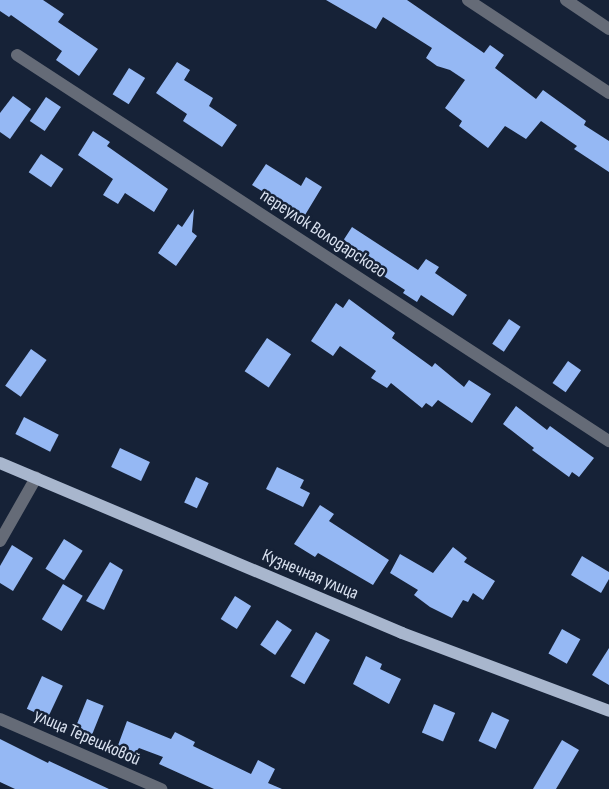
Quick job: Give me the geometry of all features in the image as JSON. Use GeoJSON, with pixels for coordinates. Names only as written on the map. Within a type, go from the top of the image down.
{"type":"FeatureCollection","features":[{"type":"Feature","properties":{"kind":"main road","name":"Кузнечная улица"},"geometry":{"type":"LineString","coordinates":[[0,463],[402,633],[609,711]]}},
{"type":"Feature","properties":{"kind":"street"},"geometry":{"type":"LineString","coordinates":[[468,0],[609,93]]}},
{"type":"Feature","properties":{"kind":"street"},"geometry":{"type":"LineString","coordinates":[[566,0],[609,29]]}},
{"type":"Feature","properties":{"kind":"street","name":"переулок Володарского"},"geometry":{"type":"LineString","coordinates":[[17,55],[609,441]]}},
{"type":"Feature","properties":{"kind":"street"},"geometry":{"type":"LineString","coordinates":[[0,541],[36,478]]}},
{"type":"Feature","properties":{"kind":"street","name":"улица Терешковой"},"geometry":{"type":"LineString","coordinates":[[0,718],[161,789]]}},
{"type":"Feature","properties":{"kind":"building"},"geometry":{"type":"Polygon","coordinates":[[[0,0],[43,0],[64,14],[58,22],[98,49],[79,76],[56,60],[62,51],[11,15],[9,17],[0,11],[0,0]]]}},
{"type":"Feature","properties":{"kind":"building"},"geometry":{"type":"Polygon","coordinates":[[[326,0],[407,0],[484,53],[490,45],[504,55],[495,68],[536,99],[543,90],[586,121],[584,125],[609,141],[609,172],[574,149],[577,146],[541,121],[526,139],[505,126],[488,148],[459,126],[462,121],[445,108],[465,80],[450,70],[437,66],[426,58],[432,48],[383,17],[376,29],[326,0]]]}},
{"type":"Feature","properties":{"kind":"building"},"geometry":{"type":"Polygon","coordinates":[[[177,62],[190,70],[184,80],[213,98],[209,106],[237,125],[222,147],[183,121],[187,114],[156,93],[177,62]]]}},
{"type":"Feature","properties":{"kind":"building"},"geometry":{"type":"Polygon","coordinates":[[[129,68],[145,78],[129,104],[113,94],[129,68]]]}},
{"type":"Feature","properties":{"kind":"building"},"geometry":{"type":"Polygon","coordinates":[[[13,96],[31,109],[10,139],[0,132],[0,113],[13,96]]]}},
{"type":"Feature","properties":{"kind":"building"},"geometry":{"type":"Polygon","coordinates":[[[46,97],[61,107],[45,131],[30,121],[46,97]]]}},
{"type":"Feature","properties":{"kind":"building"},"geometry":{"type":"Polygon","coordinates":[[[93,131],[110,142],[107,146],[168,189],[154,212],[125,193],[118,204],[103,195],[113,179],[78,155],[93,131]]]}},
{"type":"Feature","properties":{"kind":"building"},"geometry":{"type":"Polygon","coordinates":[[[41,154],[63,169],[51,187],[29,172],[41,154]]]}},
{"type":"Feature","properties":{"kind":"building"},"geometry":{"type":"Polygon","coordinates":[[[266,164],[301,186],[306,177],[322,187],[302,220],[286,210],[288,207],[252,185],[266,164]]]}},
{"type":"Feature","properties":{"kind":"building"},"geometry":{"type":"Polygon","coordinates":[[[194,209],[192,232],[197,236],[176,266],[158,253],[178,224],[182,227],[194,209]]]}},
{"type":"Feature","properties":{"kind":"building"},"geometry":{"type":"Polygon","coordinates":[[[352,227],[418,270],[426,259],[439,267],[435,273],[467,295],[453,316],[421,295],[417,302],[403,293],[405,290],[339,247],[352,227]]]}},
{"type":"Feature","properties":{"kind":"building"},"geometry":{"type":"Polygon","coordinates":[[[349,299],[395,333],[392,338],[432,367],[435,363],[464,387],[469,380],[491,394],[472,423],[438,400],[432,407],[426,403],[422,408],[391,383],[387,388],[371,378],[376,371],[340,346],[333,356],[311,341],[336,303],[343,308],[349,299]]]}},
{"type":"Feature","properties":{"kind":"building"},"geometry":{"type":"Polygon","coordinates":[[[509,319],[521,327],[504,352],[492,344],[509,319]]]}},
{"type":"Feature","properties":{"kind":"building"},"geometry":{"type":"Polygon","coordinates":[[[267,338],[291,354],[269,387],[245,371],[267,338]]]}},
{"type":"Feature","properties":{"kind":"building"},"geometry":{"type":"Polygon","coordinates":[[[31,349],[47,360],[21,397],[5,386],[31,349]]]}},
{"type":"Feature","properties":{"kind":"building"},"geometry":{"type":"Polygon","coordinates":[[[568,361],[581,370],[566,392],[553,383],[568,361]]]}},
{"type":"Feature","properties":{"kind":"building"},"geometry":{"type":"Polygon","coordinates":[[[516,406],[547,430],[550,426],[594,458],[579,477],[572,472],[569,477],[532,450],[534,448],[503,424],[516,406]]]}},
{"type":"Feature","properties":{"kind":"building"},"geometry":{"type":"Polygon","coordinates":[[[24,417],[59,435],[50,452],[15,434],[24,417]]]}},
{"type":"Feature","properties":{"kind":"building"},"geometry":{"type":"Polygon","coordinates":[[[120,448],[150,462],[141,481],[111,467],[120,448]]]}},
{"type":"Feature","properties":{"kind":"building"},"geometry":{"type":"Polygon","coordinates":[[[277,467],[304,480],[300,488],[310,493],[303,507],[266,489],[277,467]]]}},
{"type":"Feature","properties":{"kind":"building"},"geometry":{"type":"Polygon","coordinates":[[[196,477],[209,483],[197,508],[184,502],[196,477]]]}},
{"type":"Feature","properties":{"kind":"building"},"geometry":{"type":"Polygon","coordinates":[[[320,505],[334,514],[329,521],[389,560],[373,585],[318,553],[315,557],[294,544],[320,505]]]}},
{"type":"Feature","properties":{"kind":"building"},"geometry":{"type":"Polygon","coordinates":[[[64,539],[83,551],[64,580],[45,569],[64,539]]]}},
{"type":"Feature","properties":{"kind":"building"},"geometry":{"type":"Polygon","coordinates":[[[12,545],[33,558],[13,591],[0,583],[0,566],[12,545]]]}},
{"type":"Feature","properties":{"kind":"building"},"geometry":{"type":"Polygon","coordinates":[[[453,547],[467,558],[464,562],[495,581],[483,600],[473,593],[468,602],[463,600],[452,618],[430,607],[414,595],[418,590],[390,573],[400,554],[433,573],[453,547]]]}},
{"type":"Feature","properties":{"kind":"building"},"geometry":{"type":"Polygon","coordinates":[[[582,556],[609,572],[609,579],[601,593],[571,575],[582,556]]]}},
{"type":"Feature","properties":{"kind":"building"},"geometry":{"type":"Polygon","coordinates":[[[110,562],[123,570],[104,610],[86,601],[110,562]]]}},
{"type":"Feature","properties":{"kind":"building"},"geometry":{"type":"Polygon","coordinates":[[[63,584],[83,596],[62,631],[42,619],[63,584]]]}},
{"type":"Feature","properties":{"kind":"building"},"geometry":{"type":"Polygon","coordinates":[[[235,596],[251,606],[237,629],[221,619],[235,596]]]}},
{"type":"Feature","properties":{"kind":"building"},"geometry":{"type":"Polygon","coordinates":[[[277,620],[292,630],[275,655],[260,645],[277,620]]]}},
{"type":"Feature","properties":{"kind":"building"},"geometry":{"type":"Polygon","coordinates":[[[562,629],[580,639],[567,664],[548,653],[562,629]]]}},
{"type":"Feature","properties":{"kind":"building"},"geometry":{"type":"Polygon","coordinates":[[[316,632],[330,640],[304,684],[290,676],[316,632]]]}},
{"type":"Feature","properties":{"kind":"building"},"geometry":{"type":"Polygon","coordinates":[[[609,648],[609,685],[592,675],[609,648]]]}},
{"type":"Feature","properties":{"kind":"building"},"geometry":{"type":"Polygon","coordinates":[[[366,656],[382,664],[380,669],[401,679],[389,704],[353,684],[366,656]]]}},
{"type":"Feature","properties":{"kind":"building"},"geometry":{"type":"Polygon","coordinates":[[[42,676],[63,686],[48,718],[27,709],[42,676]]]}},
{"type":"Feature","properties":{"kind":"building"},"geometry":{"type":"Polygon","coordinates":[[[87,699],[104,706],[92,735],[75,729],[87,699]]]}},
{"type":"Feature","properties":{"kind":"building"},"geometry":{"type":"Polygon","coordinates":[[[434,704],[455,713],[443,742],[422,733],[434,704]]]}},
{"type":"Feature","properties":{"kind":"building"},"geometry":{"type":"Polygon","coordinates":[[[492,712],[509,720],[496,749],[478,741],[492,712]]]}},
{"type":"Feature","properties":{"kind":"building"},"geometry":{"type":"Polygon","coordinates":[[[127,721],[171,739],[175,732],[195,742],[193,746],[251,774],[258,760],[275,769],[268,783],[282,789],[214,789],[159,764],[163,757],[139,748],[134,754],[117,748],[127,721]]]}},
{"type":"Feature","properties":{"kind":"building"},"geometry":{"type":"Polygon","coordinates":[[[0,739],[48,763],[49,761],[109,789],[15,789],[0,782],[0,739]]]}},
{"type":"Feature","properties":{"kind":"building"},"geometry":{"type":"Polygon","coordinates":[[[562,740],[579,750],[556,789],[533,789],[562,740]]]}}]}
